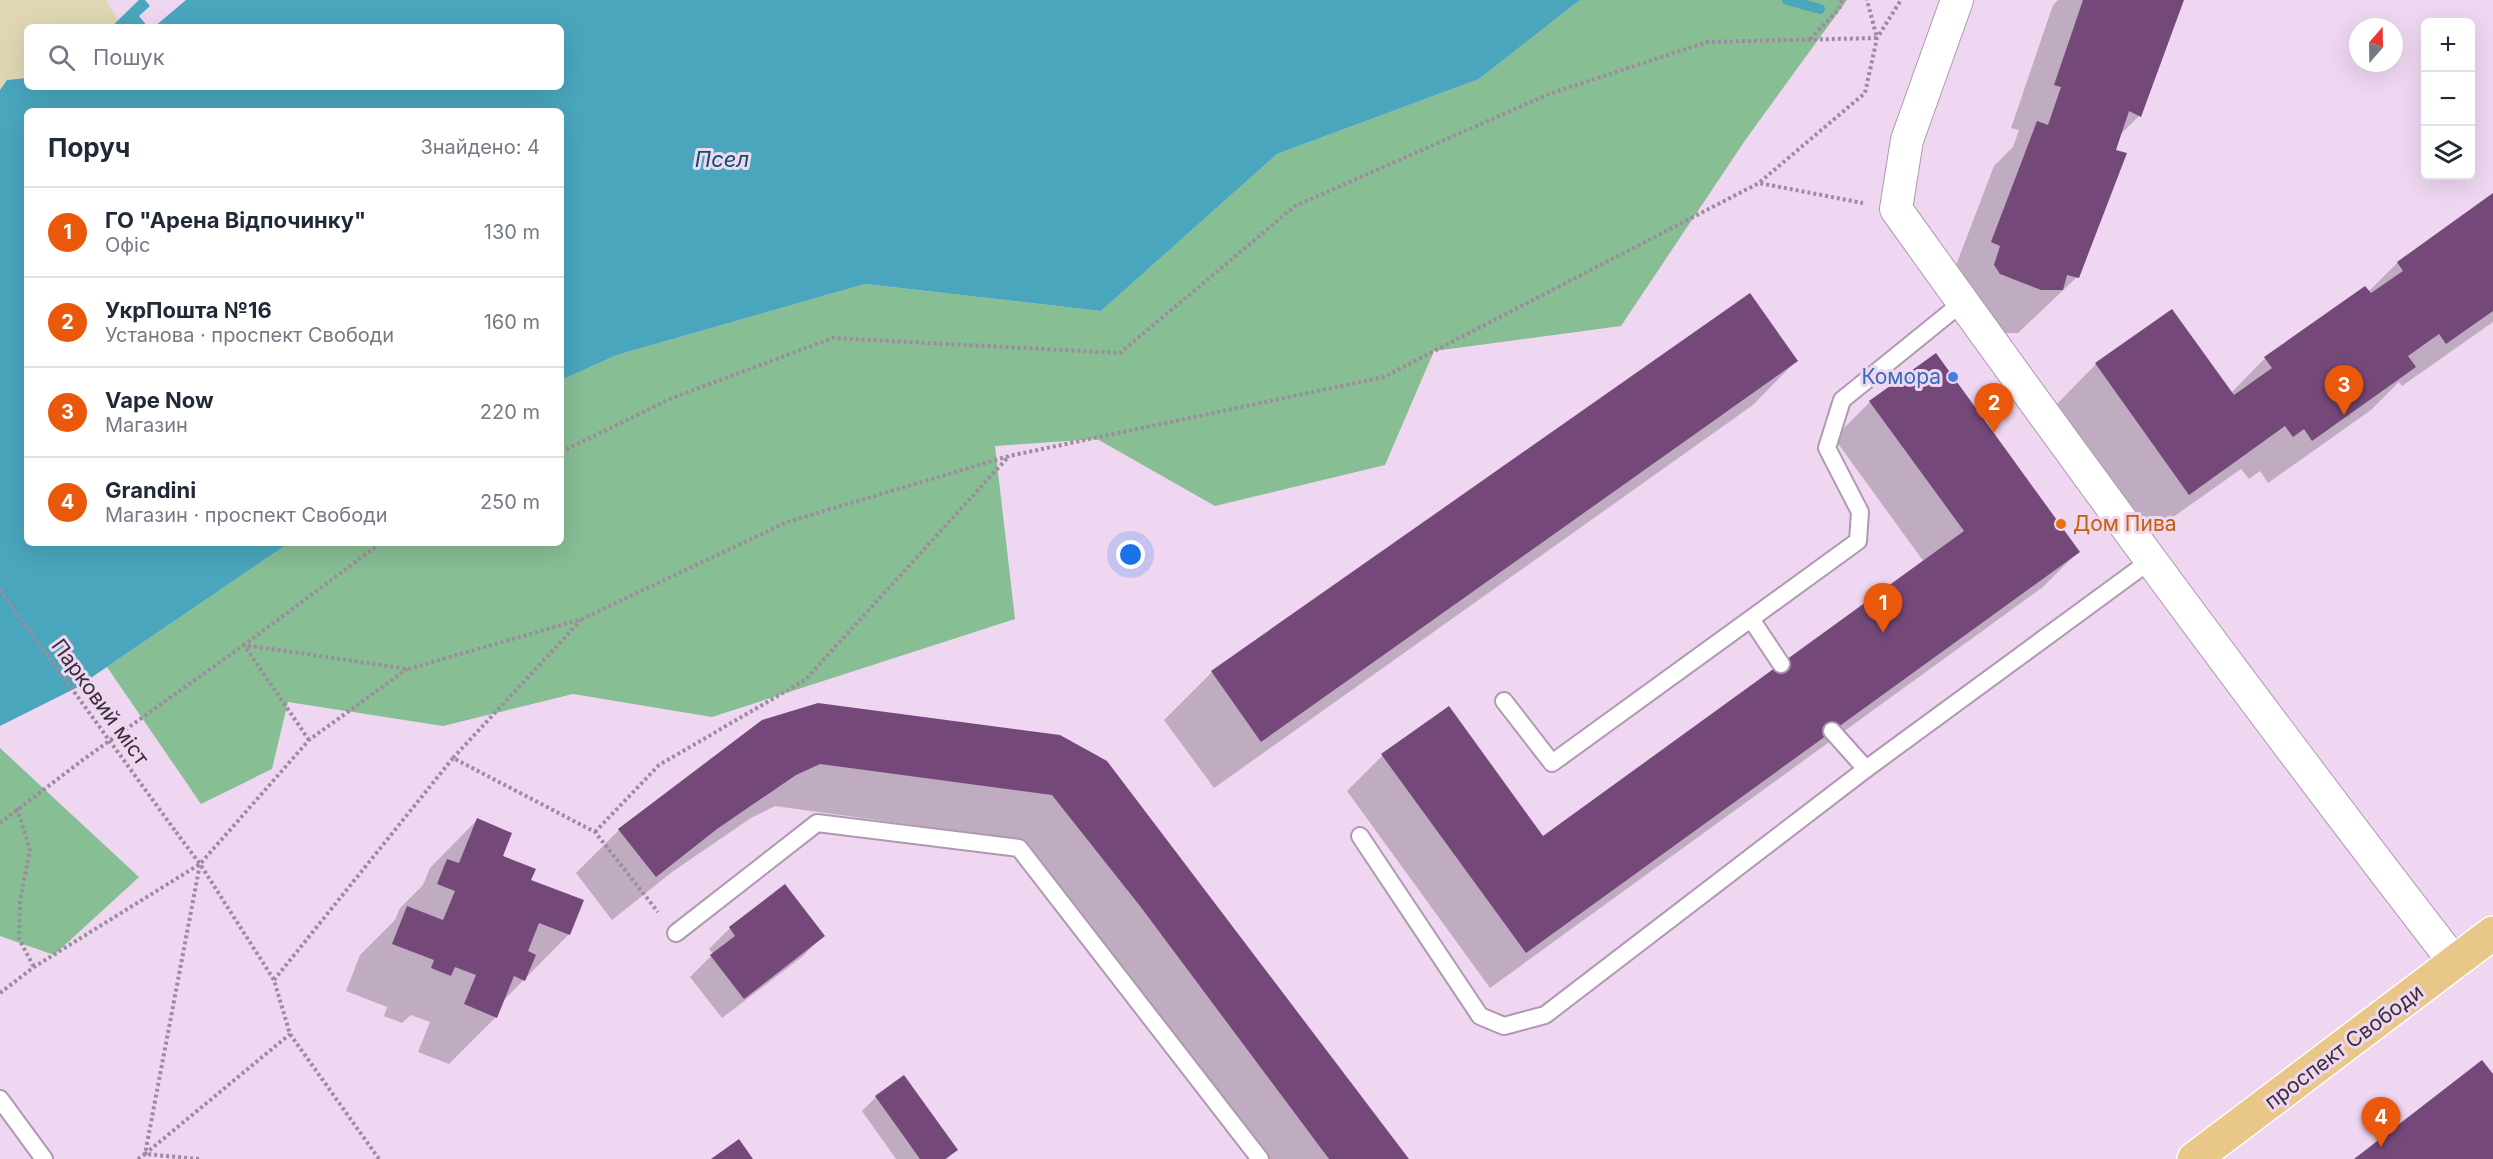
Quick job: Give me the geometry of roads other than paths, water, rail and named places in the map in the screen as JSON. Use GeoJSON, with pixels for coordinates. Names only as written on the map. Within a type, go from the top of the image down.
{"type":"FeatureCollection","features":[{"type":"Feature","properties":{"kind":"main road","name":"проспект Свободи"},"geometry":{"type":"LineString","coordinates":[[2194,1159],[2493,933]]}},
{"type":"Feature","properties":{"kind":"street"},"geometry":{"type":"LineString","coordinates":[[1957,0],[1906,140],[1896,209],[2281,737],[2455,963]]}},
{"type":"Feature","properties":{"kind":"lane"},"geometry":{"type":"LineString","coordinates":[[1504,701],[1552,763],[1858,541],[1860,512],[1827,448],[1842,400],[1963,303]]}},
{"type":"Feature","properties":{"kind":"lane"},"geometry":{"type":"LineString","coordinates":[[1360,836],[1480,1016],[1504,1026],[1545,1015],[1866,769],[2151,560]]}},
{"type":"Feature","properties":{"kind":"lane"},"geometry":{"type":"LineString","coordinates":[[1751,619],[1780,664]]}},
{"type":"Feature","properties":{"kind":"lane"},"geometry":{"type":"LineString","coordinates":[[1832,731],[1866,769]]}},
{"type":"Feature","properties":{"kind":"lane"},"geometry":{"type":"LineString","coordinates":[[676,933],[817,822],[1019,848],[1260,1159]]}},
{"type":"Feature","properties":{"kind":"lane"},"geometry":{"type":"LineString","coordinates":[[0,1099],[44,1159]]}},
{"type":"Feature","properties":{"kind":"water","name":"Псел"},"geometry":{"type":"Polygon","coordinates":[[[139,0],[1580,0],[1479,79],[1277,154],[1101,311],[865,284],[617,355],[564,379],[564,108],[24,108],[24,546],[285,546],[76,688],[0,726],[0,90],[7,80],[24,78],[24,90],[564,90],[564,24],[114,24],[139,0]]]}},
{"type":"Feature","properties":{"kind":"waterway"},"geometry":{"type":"LineString","coordinates":[[1787,0],[1820,9]]}},
{"type":"Feature","properties":{"kind":"place","name":"Комора"},"geometry":{"type":"Point","coordinates":[1953,377]}},
{"type":"Feature","properties":{"kind":"place","name":"Vape Now"},"geometry":{"type":"Point","coordinates":[2344,415]}},
{"type":"Feature","properties":{"kind":"place","name":"УкрПошта №16"},"geometry":{"type":"Point","coordinates":[1994,433]}},
{"type":"Feature","properties":{"kind":"place","name":"Дом Пива"},"geometry":{"type":"Point","coordinates":[2061,524]}},
{"type":"Feature","properties":{"kind":"place","name":"ГО \"Арена Відпочинку\""},"geometry":{"type":"Point","coordinates":[1883,633]}},
{"type":"Feature","properties":{"kind":"place","name":"Grandini"},"geometry":{"type":"Point","coordinates":[2381,1147]}}]}
